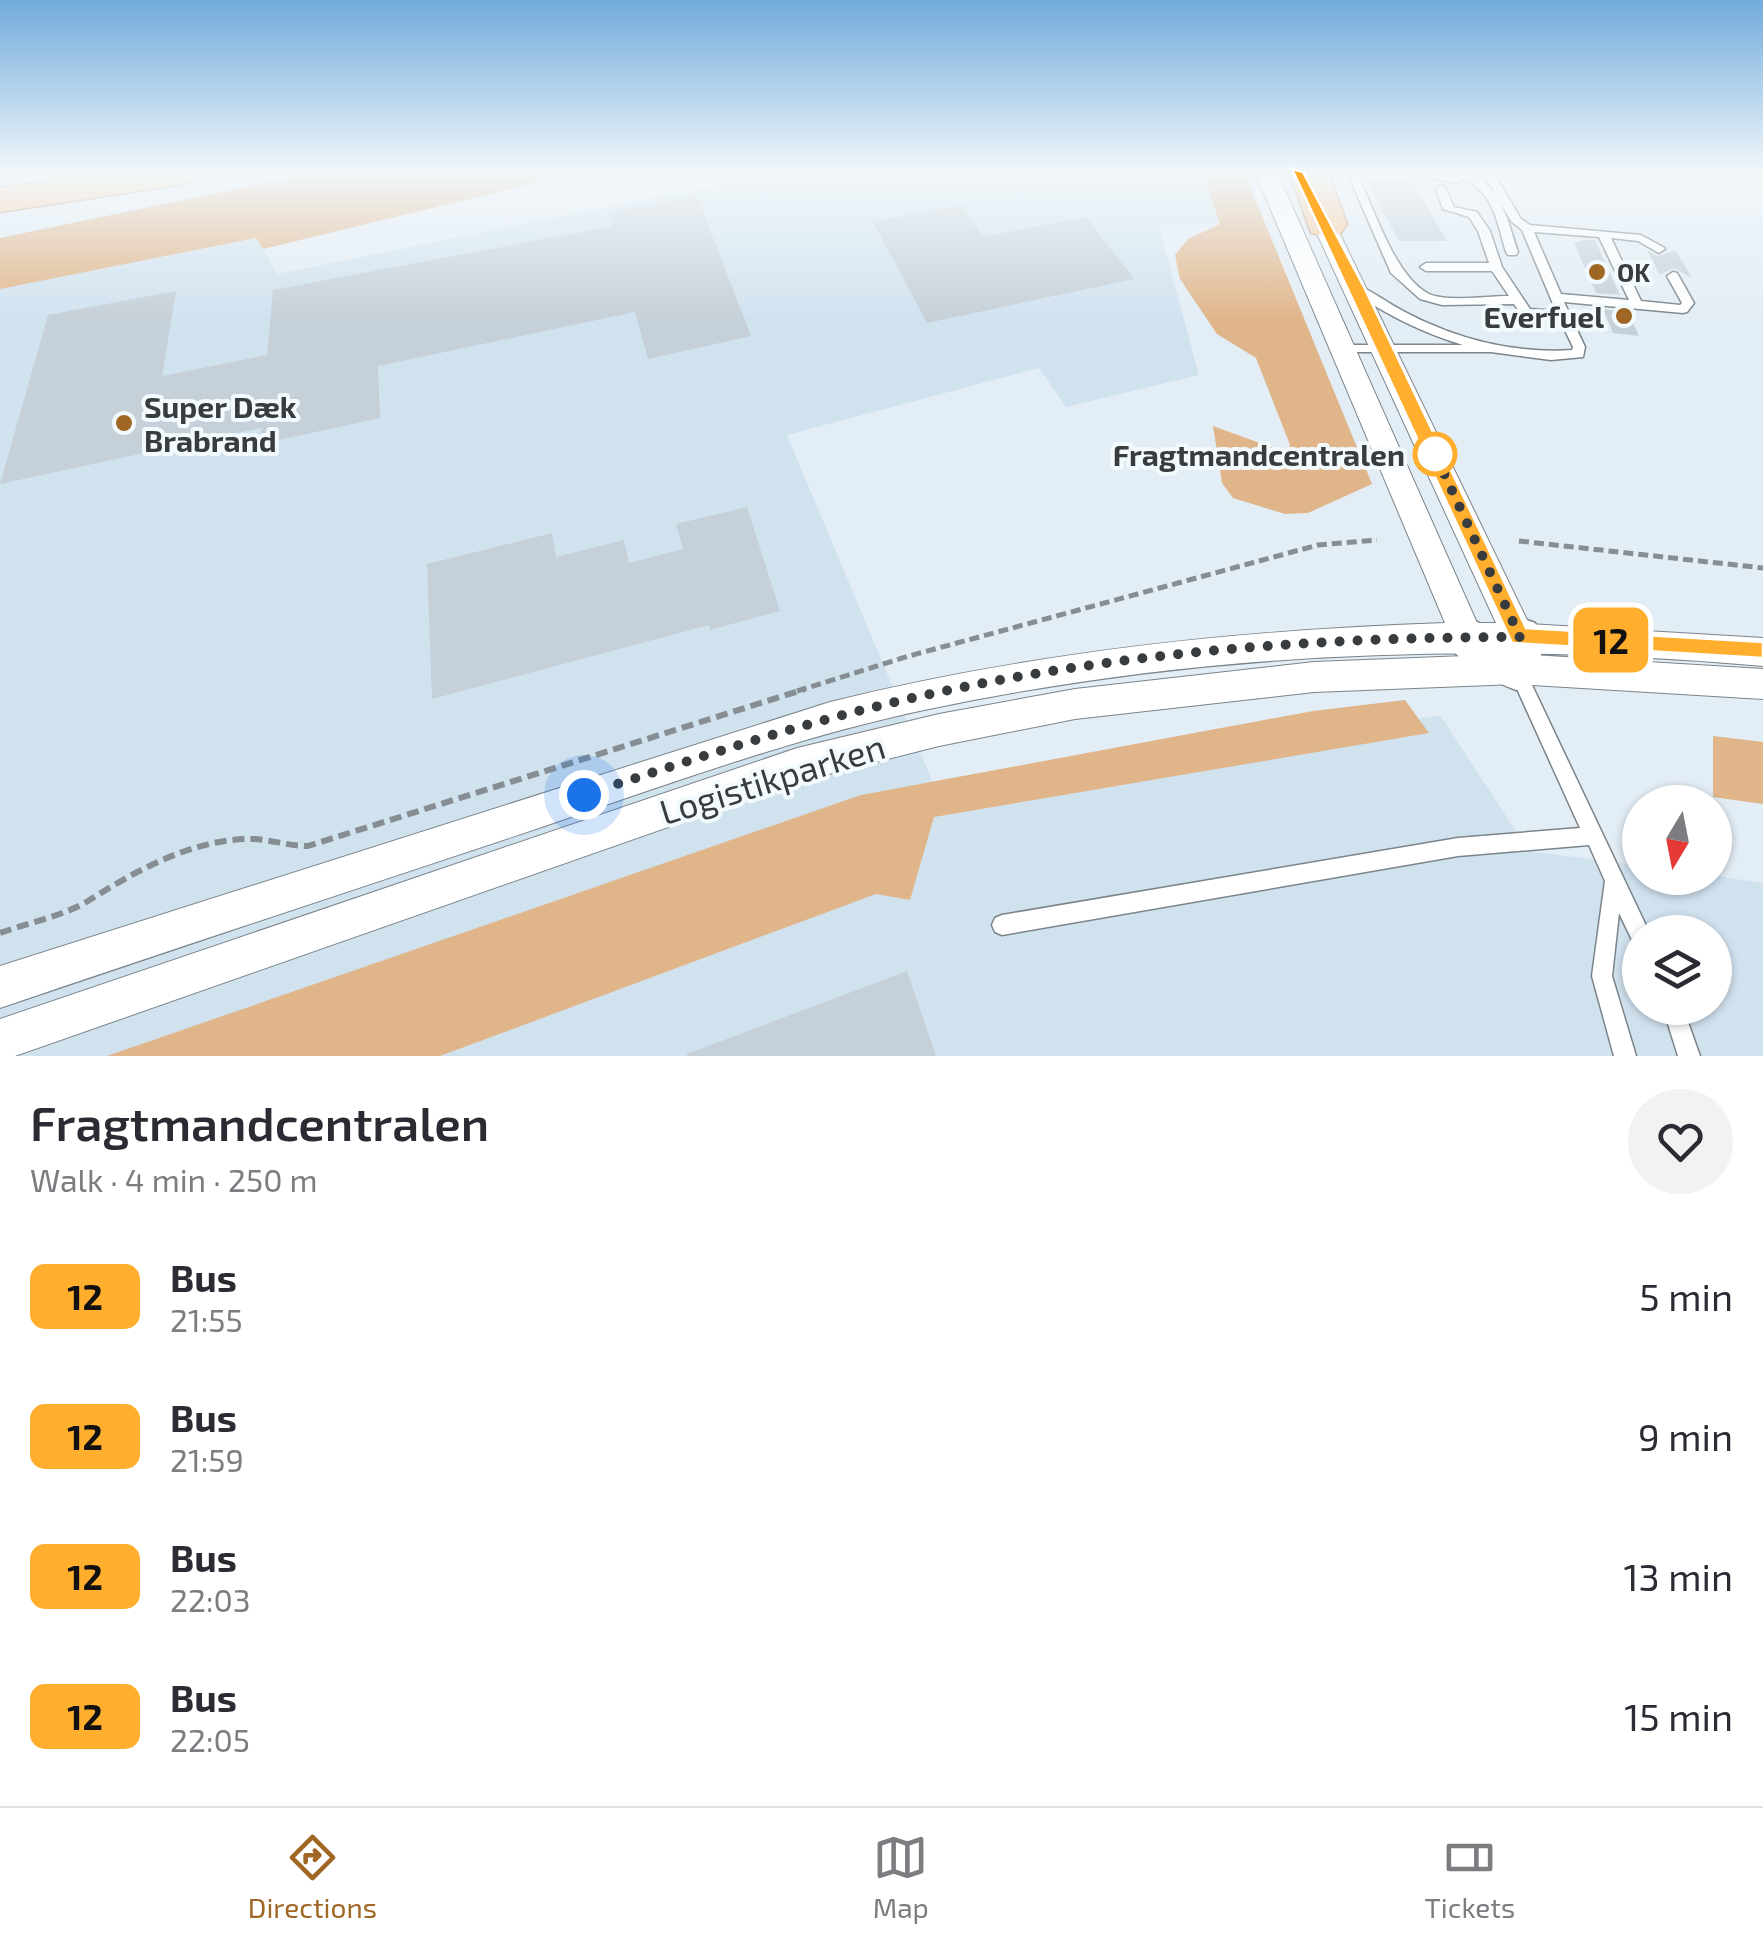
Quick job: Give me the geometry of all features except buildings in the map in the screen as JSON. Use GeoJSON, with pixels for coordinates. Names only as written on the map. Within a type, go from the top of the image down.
{"type":"FeatureCollection","features":[{"type":"Feature","properties":{"kind":"street"},"geometry":{"type":"LineString","coordinates":[[1287,221],[1467,637]]}},
{"type":"Feature","properties":{"kind":"street"},"geometry":{"type":"LineString","coordinates":[[1324,221],[1386,350],[1518,653]]}},
{"type":"Feature","properties":{"kind":"street","name":"Logistikparken"},"geometry":{"type":"LineString","coordinates":[[0,988],[659,771],[925,695],[1196,650],[1467,637],[1518,653],[1763,684]]}},
{"type":"Feature","properties":{"kind":"street","name":"Logistikparken"},"geometry":{"type":"LineString","coordinates":[[0,1040],[798,765],[939,730],[1074,704],[1203,686],[1518,653],[1763,652]]}},
{"type":"Feature","properties":{"kind":"lane"},"geometry":{"type":"LineString","coordinates":[[1374,221],[1397,272],[1424,296],[1442,301],[1518,300]]}},
{"type":"Feature","properties":{"kind":"lane"},"geometry":{"type":"LineString","coordinates":[[1476,221],[1496,267],[1526,313],[1565,316]]}},
{"type":"Feature","properties":{"kind":"lane"},"geometry":{"type":"LineString","coordinates":[[1501,221],[1512,252]]}},
{"type":"Feature","properties":{"kind":"lane"},"geometry":{"type":"LineString","coordinates":[[1342,349],[1503,348],[1578,354],[1527,228],[1519,221]]}},
{"type":"Feature","properties":{"kind":"lane"},"geometry":{"type":"LineString","coordinates":[[1527,228],[1640,238],[1659,249]]}},
{"type":"Feature","properties":{"kind":"lane"},"geometry":{"type":"LineString","coordinates":[[1603,234],[1637,305]]}},
{"type":"Feature","properties":{"kind":"lane"},"geometry":{"type":"LineString","coordinates":[[1490,250],[1538,255]]}},
{"type":"Feature","properties":{"kind":"lane"},"geometry":{"type":"LineString","coordinates":[[1426,267],[1496,267]]}},
{"type":"Feature","properties":{"kind":"lane"},"geometry":{"type":"LineString","coordinates":[[1556,297],[1683,309],[1688,303],[1673,276]]}},
{"type":"Feature","properties":{"kind":"lane"},"geometry":{"type":"LineString","coordinates":[[1358,289],[1408,322],[1503,348]]}},
{"type":"Feature","properties":{"kind":"lane"},"geometry":{"type":"LineString","coordinates":[[1518,653],[1591,836],[1629,915]]}},
{"type":"Feature","properties":{"kind":"lane"},"geometry":{"type":"LineString","coordinates":[[1002,925],[1458,847],[1591,836]]}},
{"type":"Feature","properties":{"kind":"lane"},"geometry":{"type":"LineString","coordinates":[[1613,884],[1602,976],[1625,1056]]}},
{"type":"Feature","properties":{"kind":"lane"},"geometry":{"type":"LineString","coordinates":[[1679,1025],[1689,1056]]}},
{"type":"Feature","properties":{"kind":"path"},"geometry":{"type":"LineString","coordinates":[[0,933],[86,902],[111,883],[184,851],[236,840],[308,846],[926,651],[1318,545],[1378,540]]}},
{"type":"Feature","properties":{"kind":"path"},"geometry":{"type":"LineString","coordinates":[[1519,541],[1763,568]]}},
{"type":"Feature","properties":{"kind":"shaded area"},"geometry":{"type":"Polygon","coordinates":[[[81,221],[377,221],[263,249],[256,238],[0,289],[0,238],[81,221]]]}},
{"type":"Feature","properties":{"kind":"shaded area"},"geometry":{"type":"Polygon","coordinates":[[[537,221],[1217,221],[1158,224],[1199,375],[1066,407],[1039,368],[787,435],[941,802],[1440,715],[1529,851],[1622,864],[1622,895],[1732,895],[1732,878],[1763,883],[1763,1056],[0,1056],[0,289],[257,238],[277,274],[537,221]]]}},
{"type":"Feature","properties":{"kind":"shaded area"},"geometry":{"type":"Polygon","coordinates":[[[1264,221],[1372,484],[1308,513],[1285,514],[1233,498],[1222,483],[1213,426],[1287,453],[1290,445],[1256,358],[1217,334],[1180,279],[1175,255],[1188,239],[1220,224],[1264,221]]]}},
{"type":"Feature","properties":{"kind":"shaded area"},"geometry":{"type":"Polygon","coordinates":[[[1405,700],[1429,733],[934,817],[910,900],[876,894],[440,1056],[107,1056],[861,795],[1313,711],[1405,700]]]}},
{"type":"Feature","properties":{"kind":"shaded area"},"geometry":{"type":"Polygon","coordinates":[[[1713,736],[1763,742],[1763,804],[1732,800],[1732,785],[1713,785],[1713,736]]]}},
{"type":"Feature","properties":{"kind":"bus line","name":"12"},"geometry":{"type":"LineString","coordinates":[[1324,221],[1520,637],[1763,652]]}},
{"type":"Feature","properties":{"kind":"place","name":"OK"},"geometry":{"type":"Point","coordinates":[1597,272]}},
{"type":"Feature","properties":{"kind":"place","name":"Everfuel"},"geometry":{"type":"Point","coordinates":[1624,316]}},
{"type":"Feature","properties":{"kind":"place","name":"Super Dæk Brabrand"},"geometry":{"type":"Point","coordinates":[124,423]}},
{"type":"Feature","properties":{"kind":"place","name":"Fragtmandcentralen"},"geometry":{"type":"Point","coordinates":[1435,454]}},
{"type":"Feature","properties":{"kind":"route"},"geometry":{"type":"LineString","coordinates":[[584,795],[794,729],[925,695],[1070,668],[1196,650],[1303,642],[1520,637],[1435,454]]}}]}
